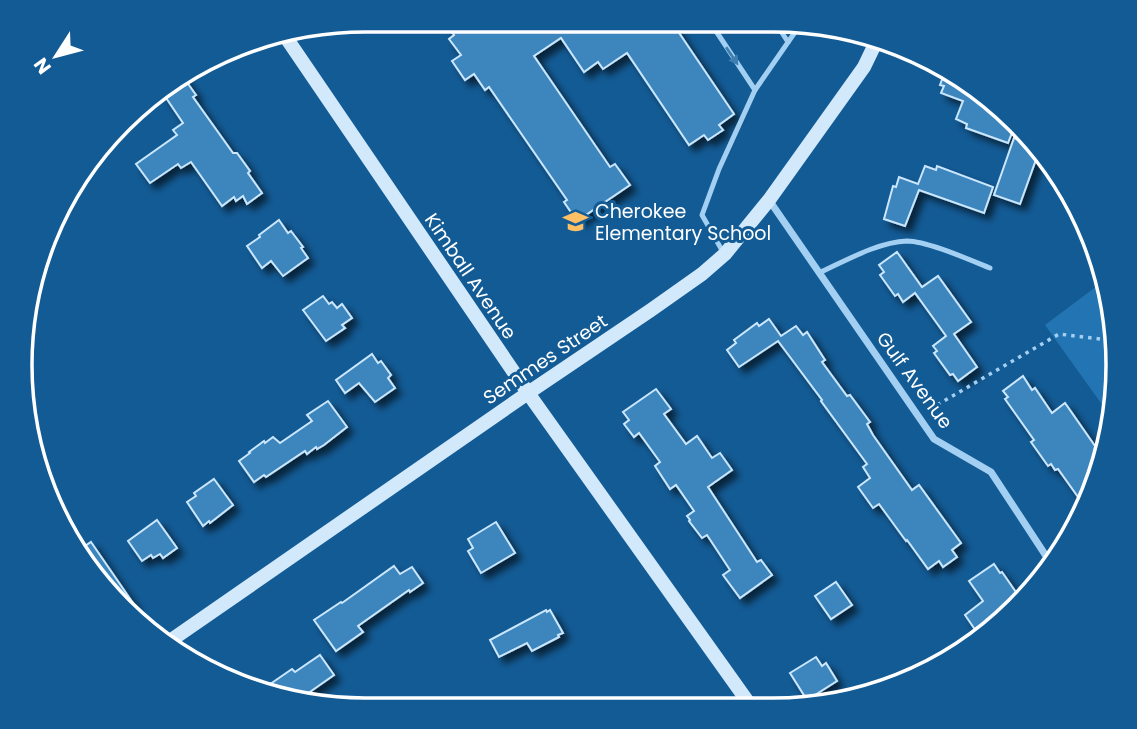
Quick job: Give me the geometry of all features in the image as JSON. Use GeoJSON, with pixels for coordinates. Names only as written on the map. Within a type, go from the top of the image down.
{"type":"FeatureCollection","features":[{"type":"Feature","properties":{"kind":"main road","name":"Kimball Avenue"},"geometry":{"type":"LineString","coordinates":[[288,41],[528,393],[745,698]]}},
{"type":"Feature","properties":{"kind":"main road","name":"Semmes Street"},"geometry":{"type":"LineString","coordinates":[[174,638],[702,274],[725,254],[769,200],[864,67],[874,47]]}},
{"type":"Feature","properties":{"kind":"street","name":"Gulf Avenue"},"geometry":{"type":"LineString","coordinates":[[769,200],[934,439],[991,472],[1045,556]]}},
{"type":"Feature","properties":{"kind":"lane"},"geometry":{"type":"LineString","coordinates":[[717,32],[755,90]]}},
{"type":"Feature","properties":{"kind":"lane"},"geometry":{"type":"LineString","coordinates":[[782,32],[789,42]]}},
{"type":"Feature","properties":{"kind":"lane"},"geometry":{"type":"LineString","coordinates":[[725,254],[702,215],[719,169],[755,90],[795,32]]}},
{"type":"Feature","properties":{"kind":"lane"},"geometry":{"type":"LineString","coordinates":[[820,273],[859,254],[908,241],[927,245],[990,268]]}},
{"type":"Feature","properties":{"kind":"path"},"geometry":{"type":"LineString","coordinates":[[918,416],[1059,334],[1105,340]]}},
{"type":"Feature","properties":{"kind":"shaded area"},"geometry":{"type":"Polygon","coordinates":[[[1096,287],[1105,343],[1103,406],[1045,325],[1096,287]]]}},
{"type":"Feature","properties":{"kind":"building"},"geometry":{"type":"Polygon","coordinates":[[[452,32],[678,32],[734,114],[719,125],[723,130],[708,140],[704,135],[689,145],[627,53],[603,69],[598,62],[584,72],[561,38],[534,56],[610,167],[615,164],[630,185],[577,221],[564,202],[567,200],[489,87],[485,90],[474,74],[465,80],[452,61],[461,55],[449,39],[454,35],[452,32]]]}},
{"type":"Feature","properties":{"kind":"building"},"geometry":{"type":"Polygon","coordinates":[[[943,78],[992,114],[1012,133],[1008,143],[966,128],[967,124],[956,119],[963,101],[941,93],[944,86],[940,85],[943,78]]]}},
{"type":"Feature","properties":{"kind":"building"},"geometry":{"type":"Polygon","coordinates":[[[187,83],[196,95],[193,97],[233,153],[237,153],[250,171],[248,173],[262,193],[247,204],[243,196],[236,201],[234,197],[222,206],[191,162],[181,168],[178,164],[150,183],[136,164],[177,135],[173,130],[183,123],[166,97],[187,83]]]}},
{"type":"Feature","properties":{"kind":"building"},"geometry":{"type":"Polygon","coordinates":[[[1014,138],[1018,139],[1036,160],[1020,204],[994,195],[1014,138]]]}},
{"type":"Feature","properties":{"kind":"building"},"geometry":{"type":"Polygon","coordinates":[[[925,166],[936,170],[937,166],[993,187],[984,213],[919,190],[905,226],[884,219],[893,186],[896,187],[899,177],[918,184],[925,166]]]}},
{"type":"Feature","properties":{"kind":"building"},"geometry":{"type":"Polygon","coordinates":[[[279,220],[288,233],[291,231],[308,258],[283,276],[271,261],[262,268],[247,246],[279,220]]]}},
{"type":"Feature","properties":{"kind":"building"},"geometry":{"type":"Polygon","coordinates":[[[897,252],[922,287],[938,276],[971,322],[954,334],[977,367],[958,381],[953,374],[950,375],[934,353],[937,351],[933,346],[946,336],[915,293],[903,302],[898,294],[895,296],[880,275],[884,272],[879,265],[897,252]]]}},
{"type":"Feature","properties":{"kind":"building"},"geometry":{"type":"Polygon","coordinates":[[[323,296],[329,304],[332,302],[337,308],[342,304],[352,318],[342,325],[345,328],[326,341],[303,310],[323,296]]]}},
{"type":"Feature","properties":{"kind":"building"},"geometry":{"type":"Polygon","coordinates":[[[769,319],[781,336],[796,326],[803,335],[807,332],[825,360],[822,362],[870,422],[867,424],[873,435],[912,490],[919,485],[961,543],[952,550],[957,557],[943,567],[939,561],[928,569],[879,504],[873,508],[858,487],[870,478],[863,467],[867,464],[778,341],[739,367],[727,350],[736,343],[734,340],[757,323],[759,326],[769,319]]]}},
{"type":"Feature","properties":{"kind":"building"},"geometry":{"type":"Polygon","coordinates":[[[372,354],[391,375],[388,378],[395,388],[375,402],[359,383],[345,393],[336,380],[372,354]]]}},
{"type":"Feature","properties":{"kind":"building"},"geometry":{"type":"Polygon","coordinates":[[[1023,376],[1052,413],[1065,403],[1095,446],[1078,497],[1058,469],[1055,470],[1051,464],[1048,466],[1031,442],[1034,440],[1005,399],[1008,397],[1003,391],[1023,376]]]}},
{"type":"Feature","properties":{"kind":"building"},"geometry":{"type":"Polygon","coordinates":[[[656,389],[671,409],[664,414],[686,444],[697,436],[712,458],[720,453],[732,470],[708,487],[757,562],[761,560],[772,575],[740,598],[723,575],[730,570],[707,535],[702,538],[689,521],[687,516],[694,511],[676,485],[670,489],[655,466],[660,462],[639,433],[634,437],[624,424],[629,420],[623,412],[656,389]]]}},
{"type":"Feature","properties":{"kind":"building"},"geometry":{"type":"Polygon","coordinates":[[[328,401],[347,427],[324,445],[307,454],[305,451],[254,482],[239,461],[273,437],[280,443],[312,421],[307,415],[328,401]]]}},
{"type":"Feature","properties":{"kind":"building"},"geometry":{"type":"Polygon","coordinates":[[[214,479],[233,505],[203,526],[187,502],[196,496],[194,493],[214,479]]]}},
{"type":"Feature","properties":{"kind":"building"},"geometry":{"type":"Polygon","coordinates":[[[157,520],[177,548],[163,558],[160,554],[153,558],[151,555],[142,561],[128,541],[157,520]]]}},
{"type":"Feature","properties":{"kind":"building"},"geometry":{"type":"Polygon","coordinates":[[[496,522],[515,553],[481,573],[468,551],[473,548],[468,539],[496,522]]]}},
{"type":"Feature","properties":{"kind":"building"},"geometry":{"type":"Polygon","coordinates":[[[91,542],[134,605],[114,584],[85,546],[91,542]]]}},
{"type":"Feature","properties":{"kind":"building"},"geometry":{"type":"Polygon","coordinates":[[[994,564],[1016,592],[975,629],[965,615],[983,601],[969,581],[994,564]]]}},
{"type":"Feature","properties":{"kind":"building"},"geometry":{"type":"Polygon","coordinates":[[[394,566],[400,574],[412,567],[423,583],[358,626],[363,632],[336,651],[314,620],[394,566]]]}},
{"type":"Feature","properties":{"kind":"building"},"geometry":{"type":"Polygon","coordinates":[[[836,582],[852,605],[831,619],[815,596],[836,582]]]}},
{"type":"Feature","properties":{"kind":"building"},"geometry":{"type":"Polygon","coordinates":[[[550,610],[563,633],[558,635],[559,637],[532,651],[527,643],[499,657],[490,640],[550,610]]]}},
{"type":"Feature","properties":{"kind":"building"},"geometry":{"type":"Polygon","coordinates":[[[320,655],[334,675],[309,693],[270,684],[292,669],[295,672],[320,655]]]}},
{"type":"Feature","properties":{"kind":"building"},"geometry":{"type":"Polygon","coordinates":[[[816,657],[822,666],[826,663],[837,681],[815,695],[805,696],[790,673],[816,657]]]}},
{"type":"Feature","properties":{"kind":"place","name":"Cherokee Elementary School"},"geometry":{"type":"Point","coordinates":[575,222]}}]}
